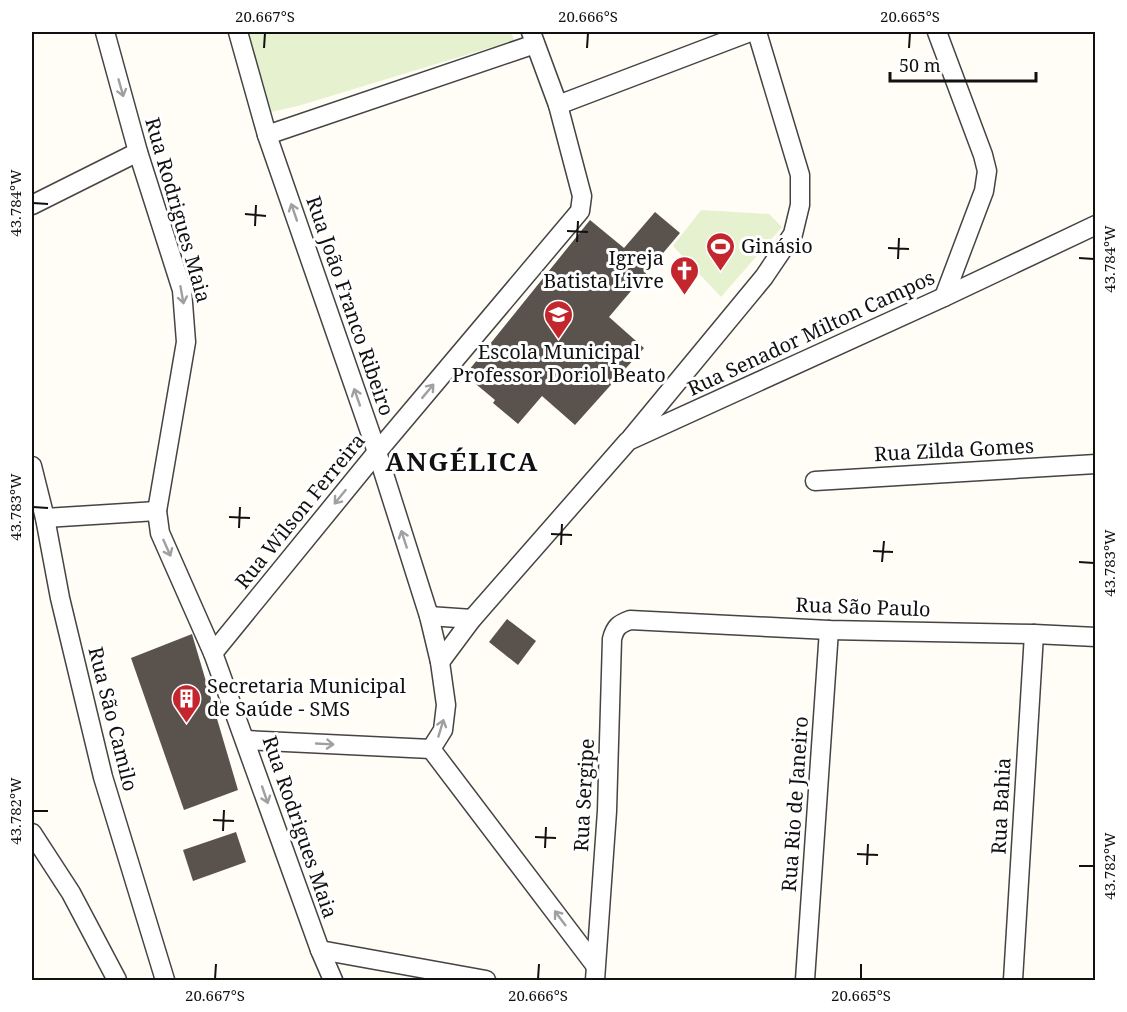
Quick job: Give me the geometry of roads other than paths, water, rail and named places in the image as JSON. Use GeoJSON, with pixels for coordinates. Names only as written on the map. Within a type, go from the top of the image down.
{"type":"FeatureCollection","features":[{"type":"Feature","properties":{"kind":"street","name":"Rua Rodrigues Maia"},"geometry":{"type":"LineString","coordinates":[[105,32],[138,152],[182,290],[186,342],[157,511],[160,533],[213,653],[333,981]]}},
{"type":"Feature","properties":{"kind":"street","name":"Rua João Franco Ribeiro"},"geometry":{"type":"LineString","coordinates":[[238,32],[267,135],[376,452],[429,616],[440,662],[446,705],[443,730],[431,749]]}},
{"type":"Feature","properties":{"kind":"street"},"geometry":{"type":"LineString","coordinates":[[267,135],[533,38],[558,105],[750,32]]}},
{"type":"Feature","properties":{"kind":"street"},"geometry":{"type":"LineString","coordinates":[[628,441],[765,277],[793,234],[801,205],[800,175],[757,32]]}},
{"type":"Feature","properties":{"kind":"street"},"geometry":{"type":"LineString","coordinates":[[937,32],[987,171],[984,191],[944,297]]}},
{"type":"Feature","properties":{"kind":"street","name":"Rua Wilson Ferreira"},"geometry":{"type":"LineString","coordinates":[[213,653],[376,452],[580,211],[583,204],[582,196],[558,105]]}},
{"type":"Feature","properties":{"kind":"street"},"geometry":{"type":"LineString","coordinates":[[32,205],[138,152]]}},
{"type":"Feature","properties":{"kind":"street","name":"Rua Senador Milton Campos"},"geometry":{"type":"LineString","coordinates":[[440,662],[472,619],[628,441],[944,297],[1095,225]]}},
{"type":"Feature","properties":{"kind":"street","name":"Rua Zilda Gomes"},"geometry":{"type":"LineString","coordinates":[[815,481],[1095,464]]}},
{"type":"Feature","properties":{"kind":"street","name":"Rua São Camilo"},"geometry":{"type":"LineString","coordinates":[[32,466],[45,518],[60,598],[103,777],[165,981]]}},
{"type":"Feature","properties":{"kind":"street"},"geometry":{"type":"LineString","coordinates":[[45,518],[157,511]]}},
{"type":"Feature","properties":{"kind":"street"},"geometry":{"type":"LineString","coordinates":[[429,616],[472,619]]}},
{"type":"Feature","properties":{"kind":"street","name":"Rua São Paulo"},"geometry":{"type":"LineString","coordinates":[[630,620],[829,630],[1095,637]]}},
{"type":"Feature","properties":{"kind":"street","name":"Rua Sergipe"},"geometry":{"type":"LineString","coordinates":[[595,973],[607,811],[612,639],[615,629],[630,620]]}},
{"type":"Feature","properties":{"kind":"street","name":"Rua Rio de Janeiro"},"geometry":{"type":"LineString","coordinates":[[805,981],[829,630]]}},
{"type":"Feature","properties":{"kind":"street","name":"Rua Bahia"},"geometry":{"type":"LineString","coordinates":[[1013,981],[1034,634]]}},
{"type":"Feature","properties":{"kind":"street"},"geometry":{"type":"LineString","coordinates":[[246,740],[431,749],[595,973]]}},
{"type":"Feature","properties":{"kind":"street"},"geometry":{"type":"LineString","coordinates":[[32,832],[71,892],[117,981]]}},
{"type":"Feature","properties":{"kind":"street"},"geometry":{"type":"LineString","coordinates":[[320,950],[486,981]]}},
{"type":"Feature","properties":{"kind":"place","name":"Ginásio"},"geometry":{"type":"Point","coordinates":[720,272]}},
{"type":"Feature","properties":{"kind":"place","name":"Igreja Batista Livre"},"geometry":{"type":"Point","coordinates":[685,296]}},
{"type":"Feature","properties":{"kind":"place","name":"Escola Municipal Professor Doriol Beato"},"geometry":{"type":"Point","coordinates":[559,340]}},
{"type":"Feature","properties":{"kind":"place","name":"Secretaria Municipal de Saúde - SMS"},"geometry":{"type":"Point","coordinates":[186,724]}},
{"type":"Feature","properties":{"kind":"district","name":"ANGÉLICA"},"geometry":{"type":"Point","coordinates":[462,462]}}]}
